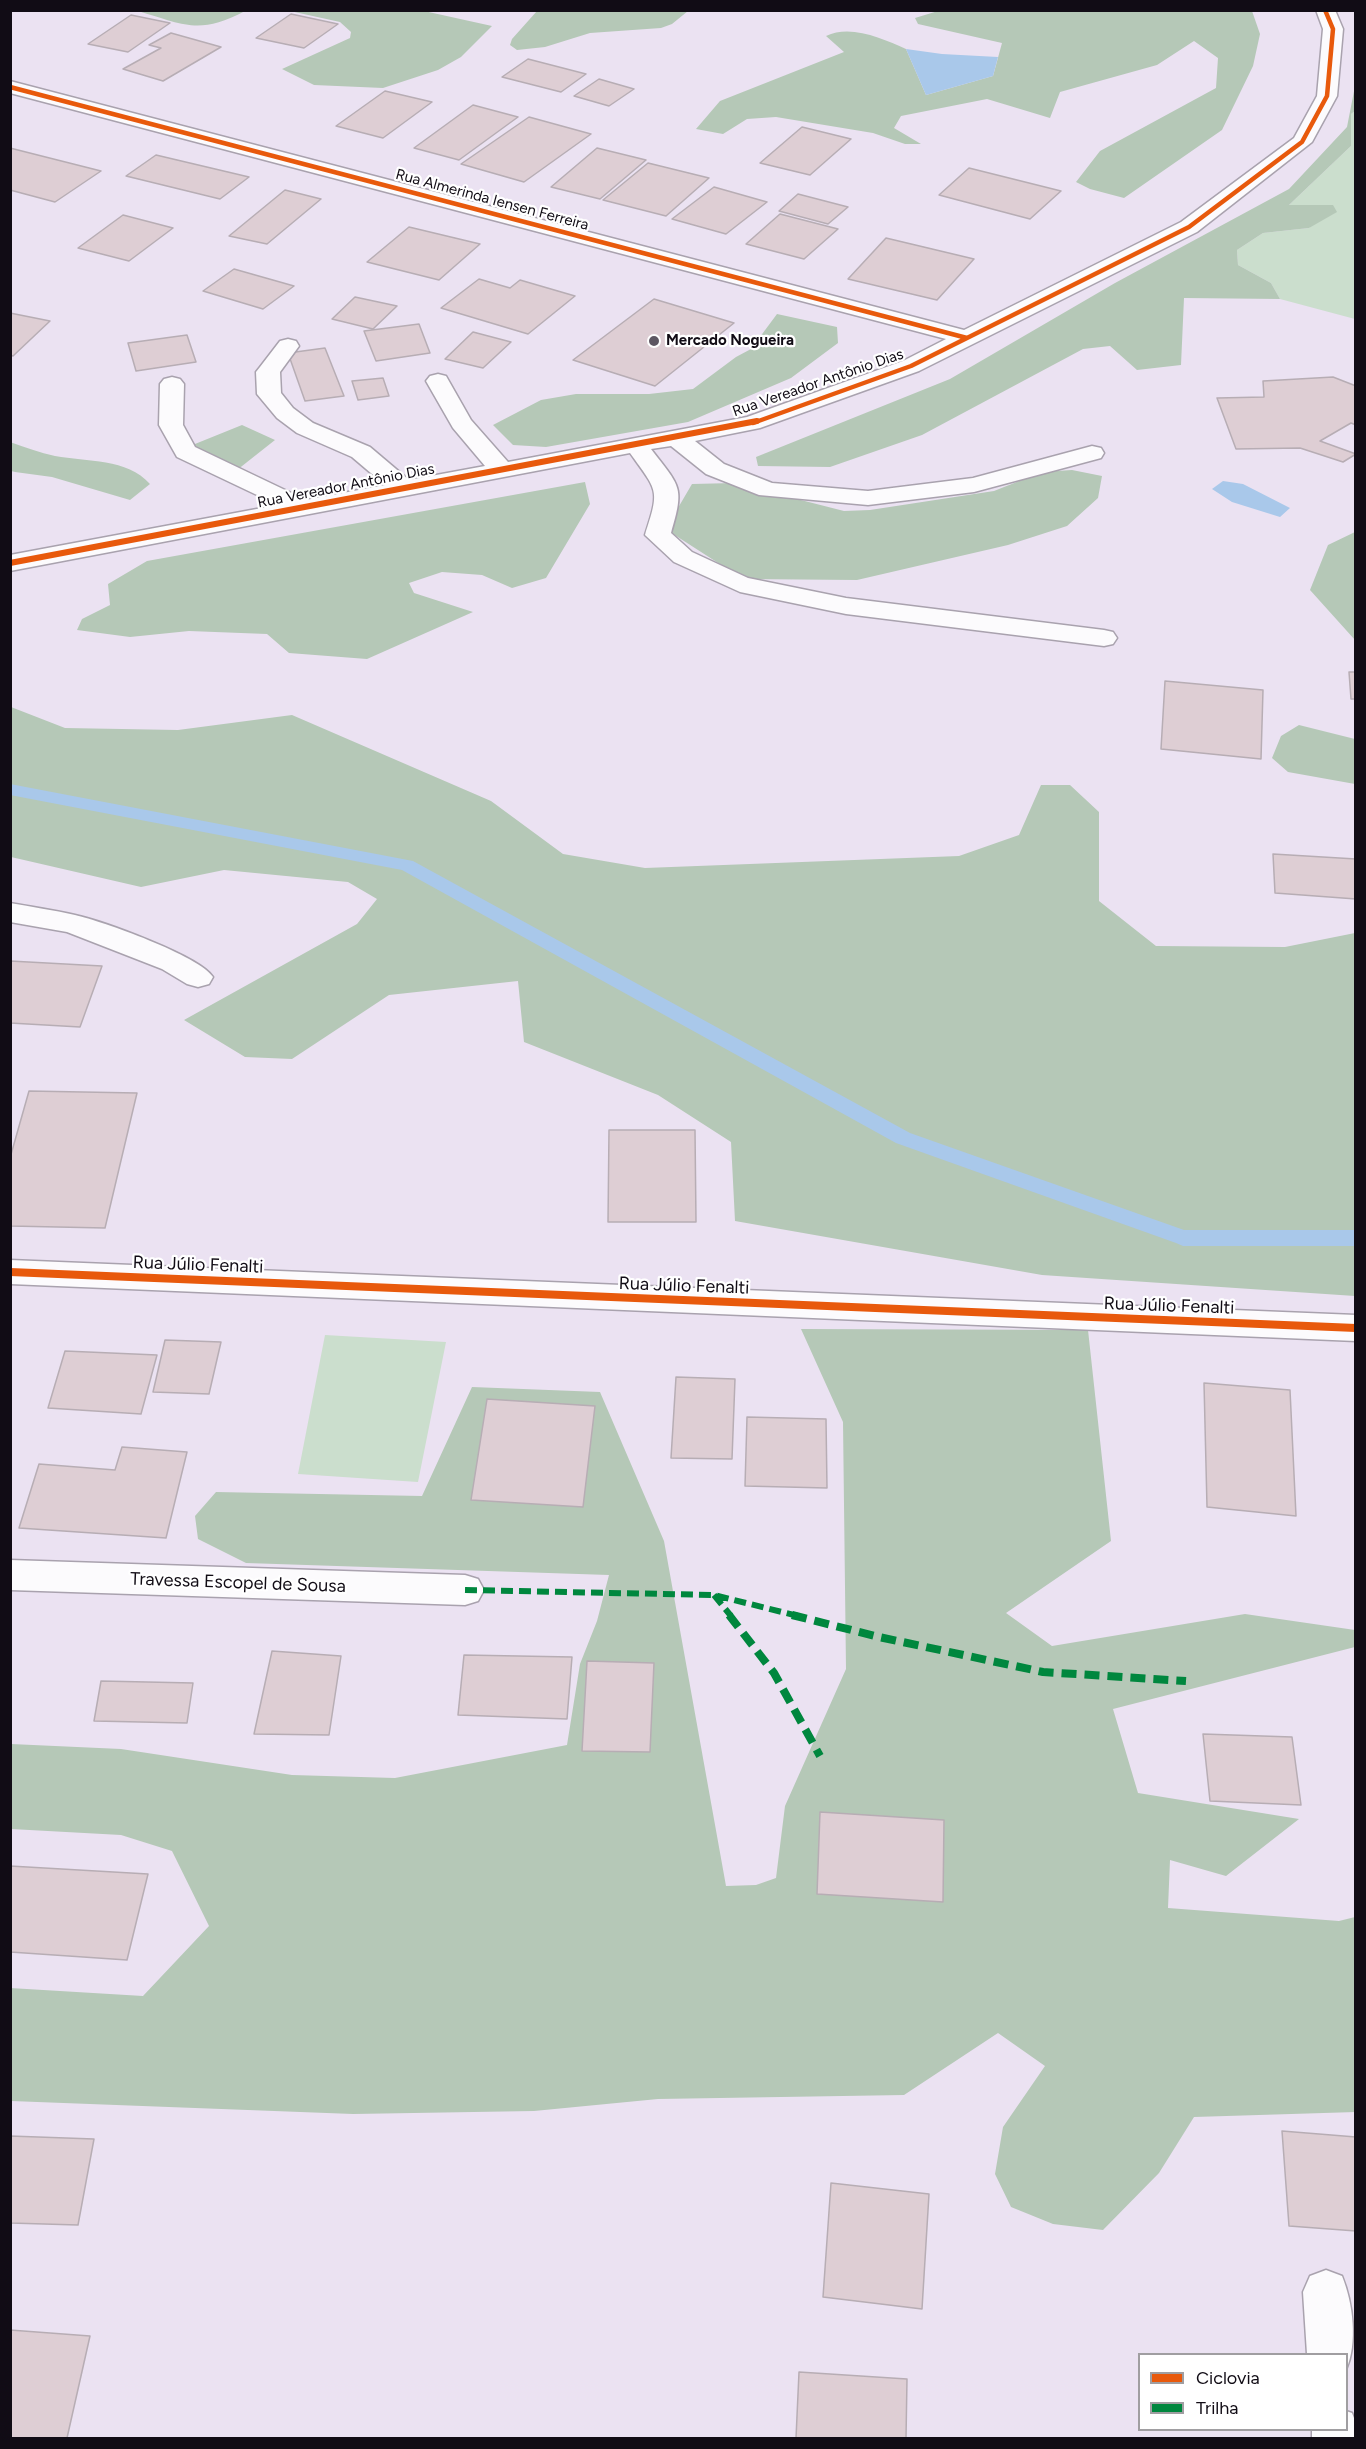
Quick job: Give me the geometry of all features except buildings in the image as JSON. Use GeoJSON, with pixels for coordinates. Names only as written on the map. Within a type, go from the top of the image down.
{"type":"FeatureCollection","features":[{"type":"Feature","properties":{"kind":"street","name":"Rua Vereador Antônio Dias"},"geometry":{"type":"LineString","coordinates":[[10,563],[752,423],[911,366],[1189,227],[1302,142],[1327,96],[1333,29],[1325,10]]}},
{"type":"Feature","properties":{"kind":"street","name":"Rua Almerinda Iensen Ferreira"},"geometry":{"type":"LineString","coordinates":[[10,87],[967,338]]}},
{"type":"Feature","properties":{"kind":"street"},"geometry":{"type":"LineString","coordinates":[[10,107],[32,92]]}},
{"type":"Feature","properties":{"kind":"street"},"geometry":{"type":"LineString","coordinates":[[288,346],[268,372],[269,394],[285,413],[305,428],[360,452],[404,489]]}},
{"type":"Feature","properties":{"kind":"street"},"geometry":{"type":"LineString","coordinates":[[438,381],[461,423],[502,470]]}},
{"type":"Feature","properties":{"kind":"street"},"geometry":{"type":"LineString","coordinates":[[172,384],[171,425],[186,452],[304,508]]}},
{"type":"Feature","properties":{"kind":"street"},"geometry":{"type":"LineString","coordinates":[[676,438],[715,469],[768,490],[868,498],[974,485],[1092,453]]}},
{"type":"Feature","properties":{"kind":"street"},"geometry":{"type":"LineString","coordinates":[[636,445],[665,484],[668,502],[658,535],[683,557],[740,584],[846,606],[1104,638]]}},
{"type":"Feature","properties":{"kind":"street"},"geometry":{"type":"LineString","coordinates":[[10,912],[73,924],[173,962],[198,977]]}},
{"type":"Feature","properties":{"kind":"street","name":"Rua Júlio Fenalti"},"geometry":{"type":"LineString","coordinates":[[10,1272],[1356,1328]]}},
{"type":"Feature","properties":{"kind":"street","name":"Travessa Escopel de Sousa"},"geometry":{"type":"LineString","coordinates":[[10,1575],[465,1590]]}},
{"type":"Feature","properties":{"kind":"street"},"geometry":{"type":"LineString","coordinates":[[1326,2292],[1330,2353]]}},
{"type":"Feature","properties":{"kind":"green space"},"geometry":{"type":"Polygon","coordinates":[[[245,10],[215,23],[203,25],[180,23],[138,11],[245,10]]]}},
{"type":"Feature","properties":{"kind":"green space"},"geometry":{"type":"Polygon","coordinates":[[[290,11],[424,11],[492,26],[461,57],[438,70],[383,88],[314,85],[282,69],[350,38],[351,32],[340,22],[290,11]]]}},
{"type":"Feature","properties":{"kind":"green space"},"geometry":{"type":"Polygon","coordinates":[[[537,11],[688,11],[672,24],[661,28],[590,33],[545,47],[517,50],[510,45],[512,39],[537,11]]]}},
{"type":"Feature","properties":{"kind":"green space"},"geometry":{"type":"Polygon","coordinates":[[[938,11],[1252,11],[1260,34],[1253,66],[1222,130],[1124,198],[1090,189],[1076,182],[1100,151],[1216,88],[1218,58],[1194,41],[1157,65],[1060,92],[1050,118],[987,99],[901,116],[894,128],[921,144],[905,144],[873,133],[776,117],[747,119],[723,134],[696,129],[720,101],[844,52],[826,36],[836,33],[867,34],[906,49],[926,95],[993,76],[1002,43],[918,24],[915,18],[938,11]]]}},
{"type":"Feature","properties":{"kind":"green space"},"geometry":{"type":"Polygon","coordinates":[[[1355,86],[1355,111],[1351,114],[1351,146],[1289,205],[1333,205],[1337,212],[1309,228],[1263,233],[1237,250],[1238,265],[1271,283],[1280,299],[1184,298],[1181,365],[1137,370],[1110,346],[1083,349],[922,435],[830,467],[758,466],[756,457],[950,379],[1115,283],[1289,189],[1347,127],[1355,86]]]}},
{"type":"Feature","properties":{"kind":"green space"},"geometry":{"type":"Polygon","coordinates":[[[1355,111],[1355,319],[1280,299],[1271,283],[1238,265],[1237,250],[1263,233],[1309,228],[1333,205],[1288,206],[1351,146],[1351,114],[1355,111]]]}},
{"type":"Feature","properties":{"kind":"green space"},"geometry":{"type":"Polygon","coordinates":[[[777,314],[837,327],[838,343],[791,378],[688,422],[546,447],[513,445],[493,425],[541,400],[576,394],[649,394],[693,389],[736,357],[751,349],[777,314]]]}},
{"type":"Feature","properties":{"kind":"green space"},"geometry":{"type":"Polygon","coordinates":[[[242,425],[275,440],[237,470],[190,446],[242,425]]]}},
{"type":"Feature","properties":{"kind":"green space"},"geometry":{"type":"Polygon","coordinates":[[[10,442],[55,456],[118,465],[141,476],[150,484],[130,500],[52,477],[11,471],[10,442]]]}},
{"type":"Feature","properties":{"kind":"green space"},"geometry":{"type":"Polygon","coordinates":[[[1072,470],[1102,476],[1098,498],[1067,526],[1008,545],[857,580],[743,579],[670,532],[675,513],[692,484],[734,483],[844,511],[870,510],[994,491],[1042,472],[1072,470]]]}},
{"type":"Feature","properties":{"kind":"green space"},"geometry":{"type":"Polygon","coordinates":[[[585,482],[590,504],[546,578],[512,588],[482,575],[442,572],[409,583],[414,593],[473,612],[367,659],[289,653],[267,634],[189,631],[130,637],[77,630],[82,619],[110,605],[108,584],[147,561],[585,482]]]}},
{"type":"Feature","properties":{"kind":"green space"},"geometry":{"type":"Polygon","coordinates":[[[1355,532],[1355,640],[1310,590],[1328,545],[1355,532]]]}},
{"type":"Feature","properties":{"kind":"green space"},"geometry":{"type":"Polygon","coordinates":[[[11,707],[65,728],[178,730],[292,715],[491,801],[563,854],[645,868],[959,856],[1019,835],[1041,785],[1070,785],[1099,812],[1099,901],[1156,946],[1285,947],[1355,933],[1355,1296],[1042,1275],[735,1221],[731,1142],[658,1095],[524,1042],[518,981],[389,995],[292,1059],[245,1057],[184,1020],[357,924],[377,899],[348,882],[224,870],[141,887],[11,857],[11,707]]]}},
{"type":"Feature","properties":{"kind":"green space"},"geometry":{"type":"Polygon","coordinates":[[[1299,725],[1355,739],[1355,784],[1288,772],[1272,758],[1281,736],[1299,725]]]}},
{"type":"Feature","properties":{"kind":"green space"},"geometry":{"type":"Polygon","coordinates":[[[801,1329],[1088,1330],[1111,1541],[1006,1613],[1052,1646],[1245,1614],[1355,1630],[1355,1647],[1113,1709],[1138,1793],[1299,1819],[1226,1876],[1170,1860],[1168,1908],[1339,1921],[1355,1917],[1356,2112],[1194,2117],[1159,2173],[1103,2230],[1053,2224],[1011,2207],[995,2174],[1003,2127],[1045,2066],[998,2033],[904,2095],[658,2099],[534,2111],[353,2114],[11,2101],[10,1988],[143,1996],[209,1926],[172,1851],[121,1835],[11,1829],[11,1744],[121,1749],[292,1775],[395,1778],[567,1745],[580,1664],[597,1621],[609,1575],[246,1563],[198,1539],[195,1516],[216,1492],[422,1496],[472,1387],[600,1392],[664,1541],[726,1886],[756,1885],[776,1878],[785,1806],[846,1669],[843,1422],[801,1329]]]}},
{"type":"Feature","properties":{"kind":"green space"},"geometry":{"type":"Polygon","coordinates":[[[325,1335],[446,1342],[418,1482],[298,1474],[325,1335]]]}},
{"type":"Feature","properties":{"kind":"water"},"geometry":{"type":"Polygon","coordinates":[[[906,49],[942,54],[998,57],[993,76],[926,95],[906,49]]]}},
{"type":"Feature","properties":{"kind":"water"},"geometry":{"type":"Polygon","coordinates":[[[1223,481],[1243,484],[1290,508],[1280,517],[1232,502],[1212,489],[1223,481]]]}},
{"type":"Feature","properties":{"kind":"waterway"},"geometry":{"type":"LineString","coordinates":[[10,789],[407,865],[903,1138],[1183,1238],[1356,1238]]}},
{"type":"Feature","properties":{"kind":"marked path"},"geometry":{"type":"LineString","coordinates":[[465,1590],[714,1595],[879,1637],[1043,1672],[1186,1681]]}},
{"type":"Feature","properties":{"kind":"marked path"},"geometry":{"type":"LineString","coordinates":[[714,1595],[774,1673],[820,1756]]}},
{"type":"Feature","properties":{"kind":"cycle path"},"geometry":{"type":"LineString","coordinates":[[10,563],[752,423],[911,366],[1189,227],[1302,142],[1327,96],[1333,29],[1325,10]]}},
{"type":"Feature","properties":{"kind":"cycle path"},"geometry":{"type":"LineString","coordinates":[[10,87],[967,338]]}},
{"type":"Feature","properties":{"kind":"cycle path"},"geometry":{"type":"LineString","coordinates":[[10,1272],[1356,1328]]}},
{"type":"Feature","properties":{"kind":"place","name":"Mercado Nogueira"},"geometry":{"type":"Point","coordinates":[654,341]}}]}
